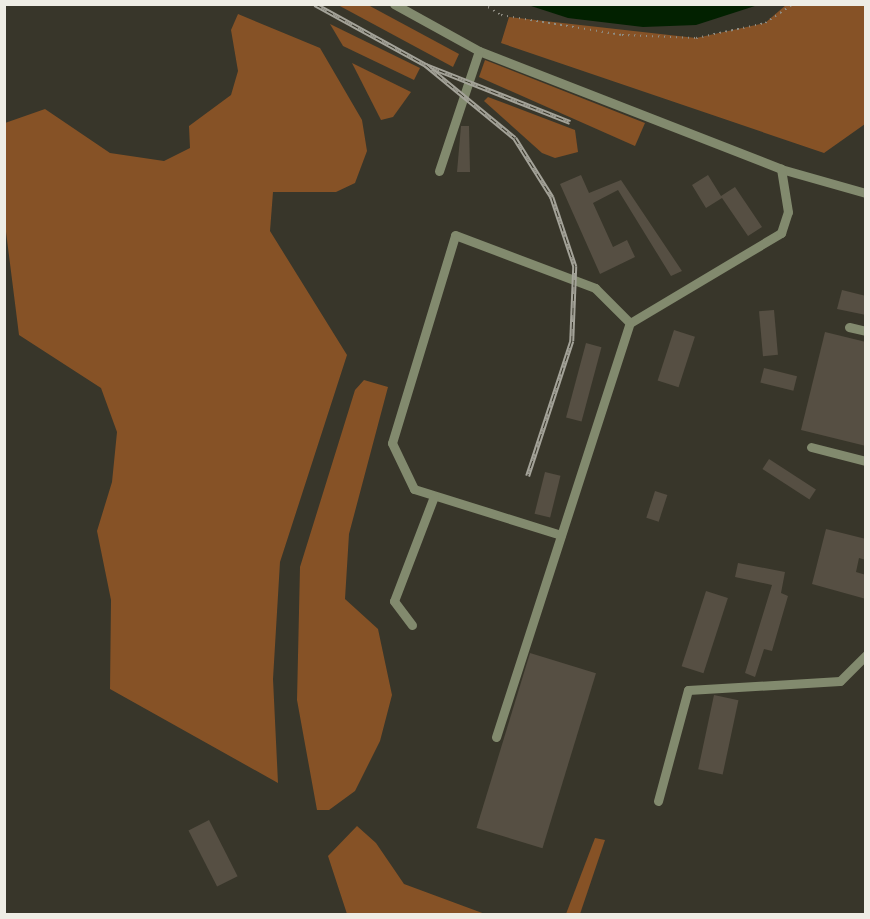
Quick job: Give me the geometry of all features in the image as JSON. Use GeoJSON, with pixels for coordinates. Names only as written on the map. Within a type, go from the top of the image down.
{"type":"FeatureCollection","features":[{"type":"Feature","properties":{"kind":"street"},"geometry":{"type":"LineString","coordinates":[[394,4],[479,51],[782,169],[866,193]]}},
{"type":"Feature","properties":{"kind":"street"},"geometry":{"type":"LineString","coordinates":[[439,171],[479,51]]}},
{"type":"Feature","properties":{"kind":"street"},"geometry":{"type":"LineString","coordinates":[[496,737],[630,323],[781,233],[788,212],[782,169]]}},
{"type":"Feature","properties":{"kind":"street"},"geometry":{"type":"LineString","coordinates":[[561,535],[414,489],[392,442],[455,235],[595,288],[630,323]]}},
{"type":"Feature","properties":{"kind":"street"},"geometry":{"type":"LineString","coordinates":[[849,327],[866,331]]}},
{"type":"Feature","properties":{"kind":"street"},"geometry":{"type":"LineString","coordinates":[[811,447],[866,461]]}},
{"type":"Feature","properties":{"kind":"street"},"geometry":{"type":"LineString","coordinates":[[412,625],[394,601],[434,496]]}},
{"type":"Feature","properties":{"kind":"street"},"geometry":{"type":"LineString","coordinates":[[658,801],[688,690],[840,681],[866,655]]}},
{"type":"Feature","properties":{"kind":"path"},"geometry":{"type":"LineString","coordinates":[[483,4],[501,15],[621,35],[696,38],[765,23],[793,4]]}},
{"type":"Feature","properties":{"kind":"shaded area"},"geometry":{"type":"Polygon","coordinates":[[[338,5],[368,5],[459,54],[453,67],[338,5]]]}},
{"type":"Feature","properties":{"kind":"shaded area"},"geometry":{"type":"Polygon","coordinates":[[[528,5],[758,5],[696,25],[643,27],[568,18],[528,5]]]}},
{"type":"Feature","properties":{"kind":"shaded area"},"geometry":{"type":"Polygon","coordinates":[[[786,5],[865,5],[865,124],[824,153],[501,43],[509,17],[696,38],[765,23],[786,5]]]}},
{"type":"Feature","properties":{"kind":"shaded area"},"geometry":{"type":"Polygon","coordinates":[[[238,14],[320,48],[362,120],[367,151],[355,183],[336,192],[273,192],[270,231],[347,355],[280,562],[273,679],[278,783],[110,689],[111,600],[97,531],[112,482],[117,432],[101,388],[19,335],[4,216],[5,123],[45,109],[110,153],[164,161],[190,148],[189,126],[231,95],[238,71],[231,30],[238,14]]]}},
{"type":"Feature","properties":{"kind":"shaded area"},"geometry":{"type":"Polygon","coordinates":[[[330,24],[420,68],[414,80],[343,46],[330,24]]]}},
{"type":"Feature","properties":{"kind":"shaded area"},"geometry":{"type":"Polygon","coordinates":[[[485,60],[645,123],[635,146],[479,77],[485,60]]]}},
{"type":"Feature","properties":{"kind":"shaded area"},"geometry":{"type":"Polygon","coordinates":[[[352,63],[411,92],[393,117],[381,120],[352,63]]]}},
{"type":"Feature","properties":{"kind":"shaded area"},"geometry":{"type":"Polygon","coordinates":[[[488,97],[575,130],[578,152],[555,158],[542,153],[484,101],[488,97]]]}},
{"type":"Feature","properties":{"kind":"shaded area"},"geometry":{"type":"Polygon","coordinates":[[[364,380],[388,387],[349,534],[345,599],[378,629],[392,695],[380,741],[355,791],[329,810],[317,810],[297,700],[300,567],[355,390],[364,380]]]}},
{"type":"Feature","properties":{"kind":"shaded area"},"geometry":{"type":"Polygon","coordinates":[[[357,826],[376,843],[404,884],[485,914],[347,914],[328,856],[357,826]]]}},
{"type":"Feature","properties":{"kind":"shaded area"},"geometry":{"type":"Polygon","coordinates":[[[595,838],[605,840],[580,914],[566,914],[595,838]]]}},
{"type":"Feature","properties":{"kind":"building"},"geometry":{"type":"Polygon","coordinates":[[[461,126],[469,126],[470,172],[457,172],[461,126]]]}},
{"type":"Feature","properties":{"kind":"building"},"geometry":{"type":"Polygon","coordinates":[[[581,175],[589,193],[621,180],[682,271],[671,276],[618,190],[593,203],[613,247],[627,240],[635,257],[600,274],[560,184],[581,175]]]}},
{"type":"Feature","properties":{"kind":"building"},"geometry":{"type":"Polygon","coordinates":[[[708,175],[721,196],[735,187],[762,227],[748,236],[722,198],[706,208],[692,185],[708,175]]]}},
{"type":"Feature","properties":{"kind":"building"},"geometry":{"type":"Polygon","coordinates":[[[842,290],[866,296],[866,315],[837,309],[842,290]]]}},
{"type":"Feature","properties":{"kind":"building"},"geometry":{"type":"Polygon","coordinates":[[[774,310],[778,355],[763,356],[759,311],[774,310]]]}},
{"type":"Feature","properties":{"kind":"building"},"geometry":{"type":"Polygon","coordinates":[[[674,330],[695,337],[679,387],[658,380],[674,330]]]}},
{"type":"Feature","properties":{"kind":"building"},"geometry":{"type":"Polygon","coordinates":[[[825,332],[866,342],[866,446],[801,430],[825,332]]]}},
{"type":"Feature","properties":{"kind":"building"},"geometry":{"type":"Polygon","coordinates":[[[586,343],[601,347],[582,422],[566,417],[586,343]]]}},
{"type":"Feature","properties":{"kind":"building"},"geometry":{"type":"Polygon","coordinates":[[[764,368],[797,376],[793,391],[760,383],[764,368]]]}},
{"type":"Feature","properties":{"kind":"building"},"geometry":{"type":"Polygon","coordinates":[[[769,459],[816,489],[809,500],[762,469],[769,459]]]}},
{"type":"Feature","properties":{"kind":"building"},"geometry":{"type":"Polygon","coordinates":[[[545,472],[561,476],[550,518],[535,514],[545,472]]]}},
{"type":"Feature","properties":{"kind":"building"},"geometry":{"type":"Polygon","coordinates":[[[655,491],[667,495],[659,522],[646,518],[655,491]]]}},
{"type":"Feature","properties":{"kind":"building"},"geometry":{"type":"Polygon","coordinates":[[[826,529],[866,539],[866,560],[859,558],[856,572],[866,575],[866,599],[812,584],[826,529]]]}},
{"type":"Feature","properties":{"kind":"building"},"geometry":{"type":"Polygon","coordinates":[[[738,563],[785,572],[781,593],[788,596],[772,651],[764,649],[755,677],[745,673],[772,585],[735,577],[738,563]]]}},
{"type":"Feature","properties":{"kind":"building"},"geometry":{"type":"Polygon","coordinates":[[[706,591],[728,598],[703,673],[682,666],[706,591]]]}},
{"type":"Feature","properties":{"kind":"building"},"geometry":{"type":"Polygon","coordinates":[[[530,653],[596,673],[542,848],[476,828],[530,653]]]}},
{"type":"Feature","properties":{"kind":"building"},"geometry":{"type":"Polygon","coordinates":[[[714,695],[738,700],[723,775],[698,769],[714,695]]]}},
{"type":"Feature","properties":{"kind":"building"},"geometry":{"type":"Polygon","coordinates":[[[209,820],[238,876],[217,887],[189,830],[209,820]]]}},
{"type":"Feature","properties":{"kind":"railway"},"geometry":{"type":"LineString","coordinates":[[315,4],[426,65],[570,122]]}},
{"type":"Feature","properties":{"kind":"railway"},"geometry":{"type":"LineString","coordinates":[[426,65],[515,138],[552,197],[575,266],[572,341],[528,476]]}}]}
